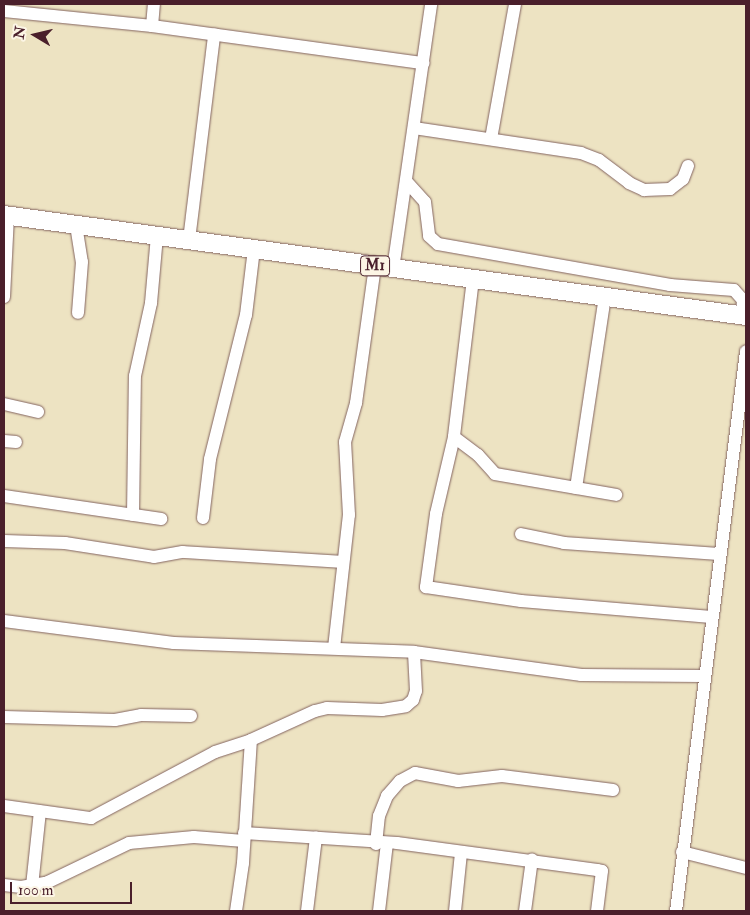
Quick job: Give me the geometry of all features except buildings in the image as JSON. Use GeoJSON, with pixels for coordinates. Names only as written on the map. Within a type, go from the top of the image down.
{"type":"FeatureCollection","features":[{"type":"Feature","properties":{"kind":"highway","name":"M1"},"geometry":{"type":"LineString","coordinates":[[6,216],[744,316]]}},
{"type":"Feature","properties":{"kind":"street"},"geometry":{"type":"LineString","coordinates":[[152,26],[154,4]]}},
{"type":"Feature","properties":{"kind":"street"},"geometry":{"type":"LineString","coordinates":[[393,269],[432,4]]}},
{"type":"Feature","properties":{"kind":"street"},"geometry":{"type":"LineString","coordinates":[[491,139],[515,4]]}},
{"type":"Feature","properties":{"kind":"street"},"geometry":{"type":"LineString","coordinates":[[4,11],[152,26],[423,63]]}},
{"type":"Feature","properties":{"kind":"street"},"geometry":{"type":"LineString","coordinates":[[189,240],[214,35]]}},
{"type":"Feature","properties":{"kind":"street"},"geometry":{"type":"LineString","coordinates":[[414,128],[590,156],[629,183],[644,190],[670,189],[683,180],[688,166]]}},
{"type":"Feature","properties":{"kind":"street"},"geometry":{"type":"LineString","coordinates":[[406,181],[425,202],[429,236],[438,244],[651,282],[742,292],[744,316]]}},
{"type":"Feature","properties":{"kind":"street"},"geometry":{"type":"LineString","coordinates":[[4,297],[6,216]]}},
{"type":"Feature","properties":{"kind":"street"},"geometry":{"type":"LineString","coordinates":[[76,225],[82,262],[78,313]]}},
{"type":"Feature","properties":{"kind":"street"},"geometry":{"type":"LineString","coordinates":[[133,515],[135,376],[151,303],[157,236]]}},
{"type":"Feature","properties":{"kind":"street"},"geometry":{"type":"LineString","coordinates":[[203,518],[210,459],[246,315],[254,249]]}},
{"type":"Feature","properties":{"kind":"street"},"geometry":{"type":"LineString","coordinates":[[334,648],[350,496],[345,472],[344,442],[356,403],[376,266]]}},
{"type":"Feature","properties":{"kind":"street"},"geometry":{"type":"LineString","coordinates":[[473,279],[454,437],[436,514],[426,588],[520,601],[711,617]]}},
{"type":"Feature","properties":{"kind":"street"},"geometry":{"type":"LineString","coordinates":[[576,488],[605,297]]}},
{"type":"Feature","properties":{"kind":"street"},"geometry":{"type":"LineString","coordinates":[[676,911],[703,676],[746,351]]}},
{"type":"Feature","properties":{"kind":"street"},"geometry":{"type":"LineString","coordinates":[[4,404],[38,412]]}},
{"type":"Feature","properties":{"kind":"street"},"geometry":{"type":"LineString","coordinates":[[454,437],[478,454],[495,474],[563,488],[576,488],[616,495]]}},
{"type":"Feature","properties":{"kind":"street"},"geometry":{"type":"LineString","coordinates":[[4,496],[160,518]]}},
{"type":"Feature","properties":{"kind":"street"},"geometry":{"type":"LineString","coordinates":[[521,534],[564,543],[719,554]]}},
{"type":"Feature","properties":{"kind":"street"},"geometry":{"type":"LineString","coordinates":[[4,541],[73,544],[154,557],[184,552],[342,562]]}},
{"type":"Feature","properties":{"kind":"street"},"geometry":{"type":"LineString","coordinates":[[4,621],[174,643],[414,652],[581,675],[703,676]]}},
{"type":"Feature","properties":{"kind":"street"},"geometry":{"type":"LineString","coordinates":[[4,806],[91,818],[215,752],[251,740],[315,710],[327,708],[382,710],[406,706],[413,700],[416,691],[414,652]]}},
{"type":"Feature","properties":{"kind":"street"},"geometry":{"type":"LineString","coordinates":[[4,717],[115,720],[141,715],[191,716]]}},
{"type":"Feature","properties":{"kind":"street"},"geometry":{"type":"LineString","coordinates":[[236,911],[244,837],[251,740]]}},
{"type":"Feature","properties":{"kind":"street"},"geometry":{"type":"LineString","coordinates":[[379,911],[381,843],[379,816],[384,801],[400,781],[415,773],[458,781],[502,776],[613,790]]}},
{"type":"Feature","properties":{"kind":"street"},"geometry":{"type":"LineString","coordinates":[[32,886],[40,810]]}},
{"type":"Feature","properties":{"kind":"street"},"geometry":{"type":"LineString","coordinates":[[4,885],[32,886],[63,876],[129,843],[194,837],[316,838],[532,859],[602,871],[597,911]]}},
{"type":"Feature","properties":{"kind":"street"},"geometry":{"type":"LineString","coordinates":[[307,911],[316,838]]}},
{"type":"Feature","properties":{"kind":"street"},"geometry":{"type":"LineString","coordinates":[[682,852],[746,868]]}},
{"type":"Feature","properties":{"kind":"street"},"geometry":{"type":"LineString","coordinates":[[454,911],[460,853]]}},
{"type":"Feature","properties":{"kind":"street"},"geometry":{"type":"LineString","coordinates":[[525,911],[532,859]]}}]}
